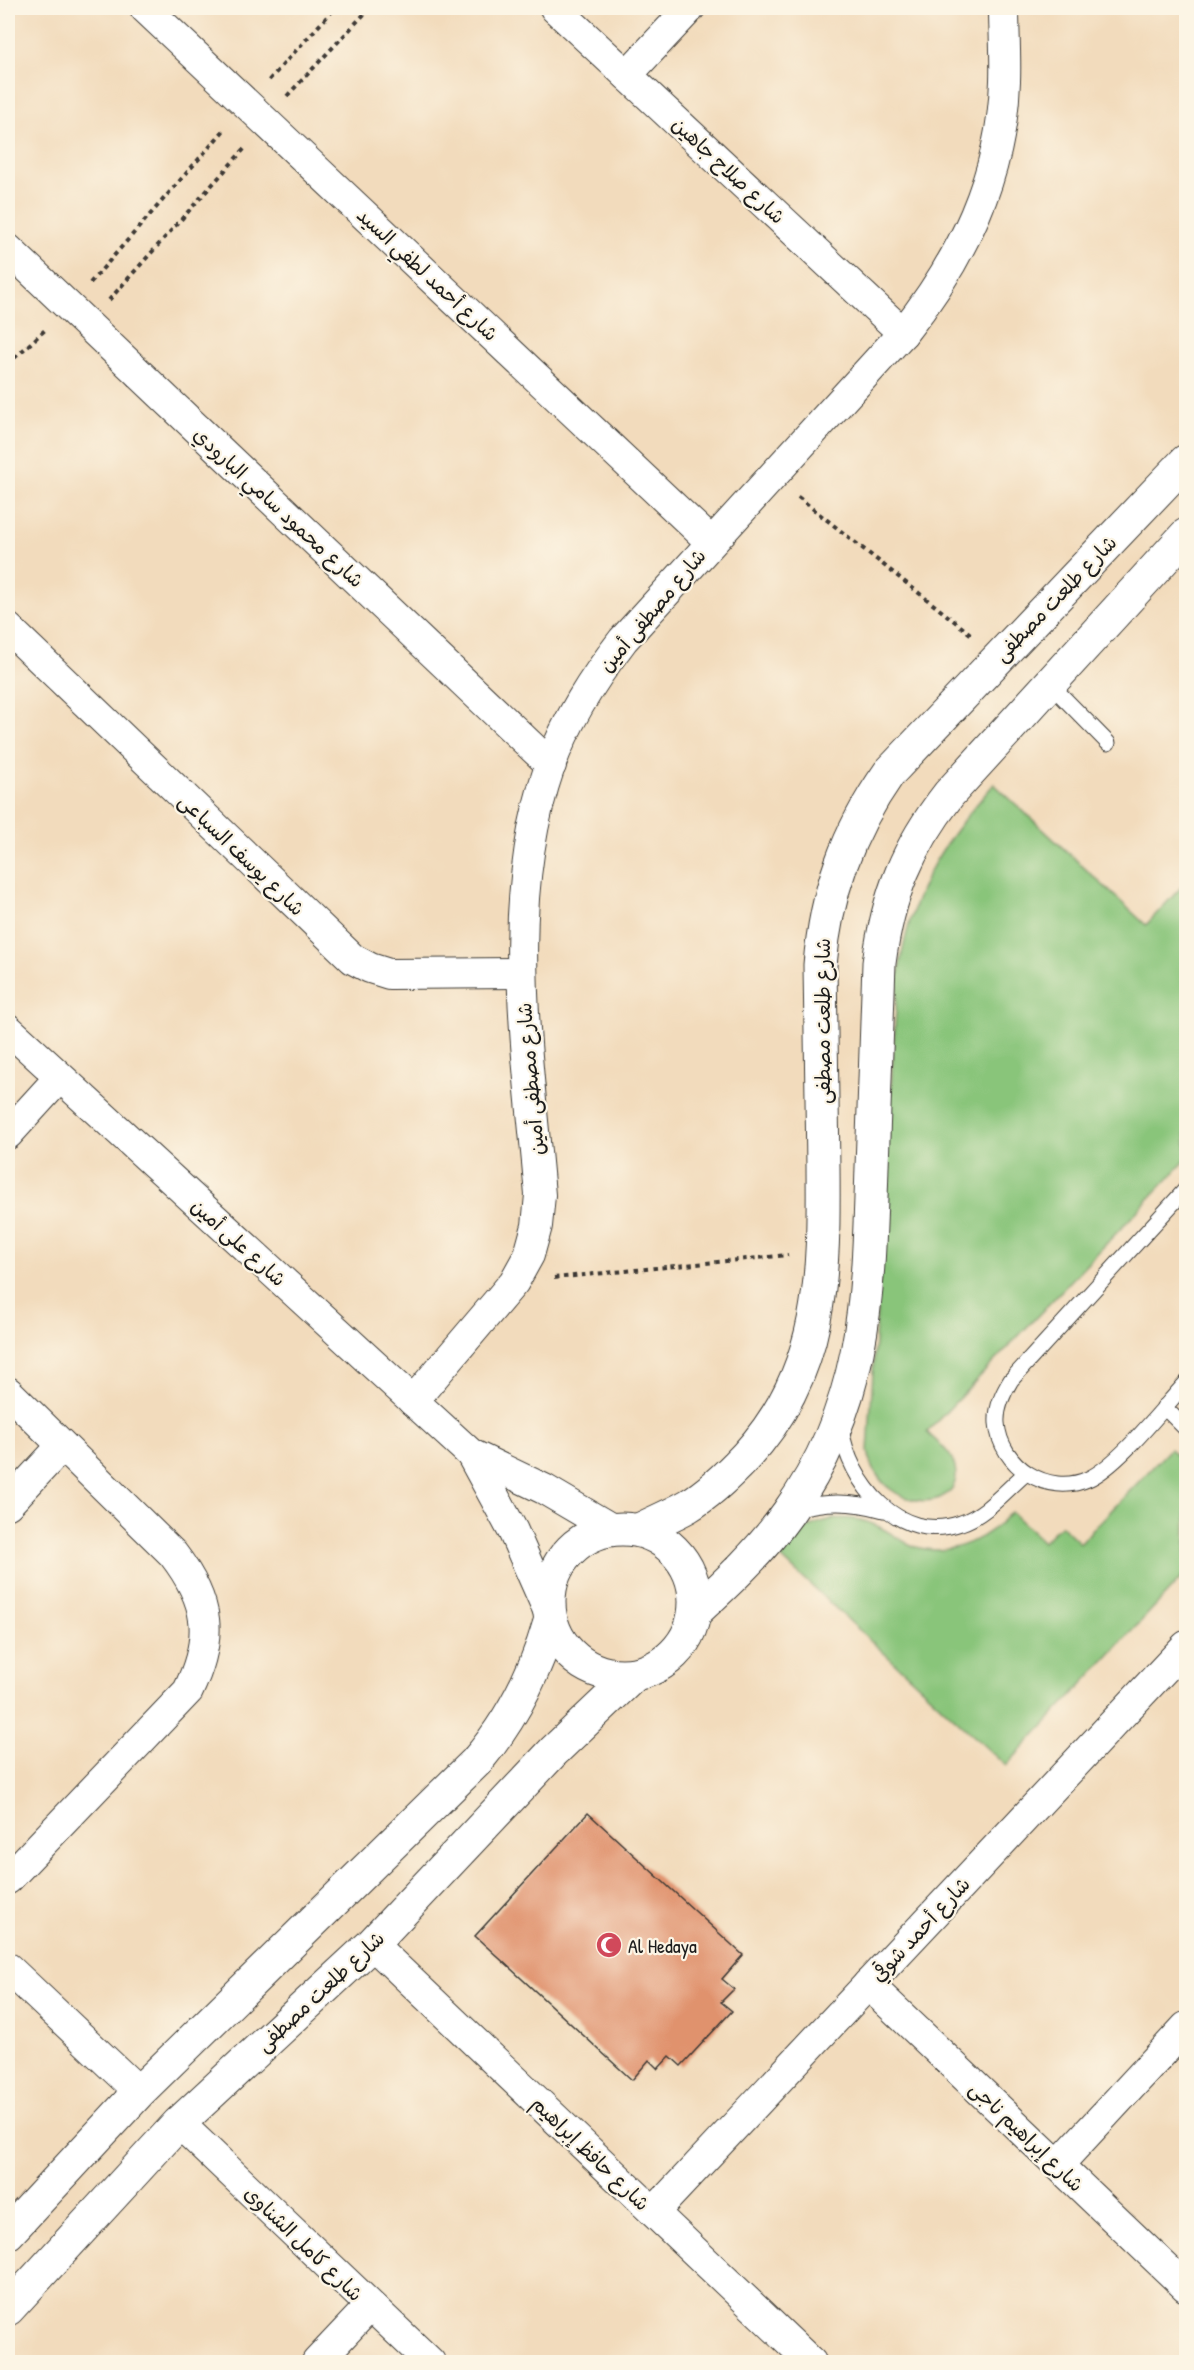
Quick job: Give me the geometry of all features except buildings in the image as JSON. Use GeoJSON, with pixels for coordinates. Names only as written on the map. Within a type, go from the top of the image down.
{"type":"FeatureCollection","features":[{"type":"Feature","properties":{"kind":"street","name":"شارع أحمد لطفي السيد"},"geometry":{"type":"LineString","coordinates":[[145,8],[710,542]]}},
{"type":"Feature","properties":{"kind":"street","name":"شارع صلاح جاهين"},"geometry":{"type":"LineString","coordinates":[[555,8],[903,333]]}},
{"type":"Feature","properties":{"kind":"street"},"geometry":{"type":"LineString","coordinates":[[627,75],[690,8]]}},
{"type":"Feature","properties":{"kind":"street","name":"شارع مصطفى أمين"},"geometry":{"type":"LineString","coordinates":[[412,1401],[514,1282],[529,1255],[534,1235],[540,1195],[521,973],[528,857],[537,811],[551,765],[570,721],[594,679],[623,640],[903,333],[932,297],[956,258],[977,216],[992,172],[1001,127],[1005,81],[1004,8]]}},
{"type":"Feature","properties":{"kind":"street","name":"شارع محمود سامي البارودي"},"geometry":{"type":"LineString","coordinates":[[8,249],[551,765]]}},
{"type":"Feature","properties":{"kind":"street","name":"شارع طلعت مصطفى"},"geometry":{"type":"LineString","coordinates":[[626,1530],[689,1505],[728,1476],[761,1440],[788,1399],[807,1354],[818,1307],[824,1252],[820,965],[822,931],[832,886],[852,832],[889,773],[1186,461]]}},
{"type":"Feature","properties":{"kind":"street"},"geometry":{"type":"LineString","coordinates":[[695,1612],[749,1561],[789,1511],[825,1449],[853,1375],[868,1289],[879,963],[884,926],[894,890],[908,856],[926,824],[949,794],[1186,535]]}},
{"type":"Feature","properties":{"kind":"street","name":"شارع يوسف السباعى"},"geometry":{"type":"LineString","coordinates":[[8,628],[353,959],[370,968],[399,975],[521,973]]}},
{"type":"Feature","properties":{"kind":"street","name":"شارع على أمين"},"geometry":{"type":"LineString","coordinates":[[8,1029],[471,1455],[626,1530]]}},
{"type":"Feature","properties":{"kind":"street"},"geometry":{"type":"LineString","coordinates":[[8,1134],[60,1078]]}},
{"type":"Feature","properties":{"kind":"street"},"geometry":{"type":"LineString","coordinates":[[8,1392],[173,1554],[191,1578],[203,1606],[206,1635],[201,1664],[188,1691],[8,1879]]}},
{"type":"Feature","properties":{"kind":"street"},"geometry":{"type":"LineString","coordinates":[[8,1504],[62,1446]]}},
{"type":"Feature","properties":{"kind":"street","name":"شارع على أمين"},"geometry":{"type":"LineString","coordinates":[[471,1455],[513,1531],[549,1616]]}},
{"type":"Feature","properties":{"kind":"street"},"geometry":{"type":"LineString","coordinates":[[8,2234],[139,2092],[476,1762],[500,1732],[527,1686],[549,1616],[549,1588],[557,1566],[571,1548],[590,1536],[626,1530],[664,1542],[683,1561],[694,1585],[695,1612],[688,1634],[675,1653],[656,1667],[634,1675],[612,1675],[591,1669],[573,1658],[559,1641],[549,1616]]}},
{"type":"Feature","properties":{"kind":"street","name":"شارع أحمد شوقي"},"geometry":{"type":"LineString","coordinates":[[654,2212],[1186,1646]]}},
{"type":"Feature","properties":{"kind":"street","name":"شارع طلعت مصطفى"},"geometry":{"type":"LineString","coordinates":[[8,2308],[179,2122],[372,1944],[562,1743],[634,1675]]}},
{"type":"Feature","properties":{"kind":"street","name":"شارع حافظ إبراهيم"},"geometry":{"type":"LineString","coordinates":[[372,1944],[811,2362]]}},
{"type":"Feature","properties":{"kind":"street"},"geometry":{"type":"LineString","coordinates":[[8,1968],[139,2092]]}},
{"type":"Feature","properties":{"kind":"street","name":"شارع إبراهيم ناجى"},"geometry":{"type":"LineString","coordinates":[[868,1984],[1186,2287]]}},
{"type":"Feature","properties":{"kind":"street"},"geometry":{"type":"LineString","coordinates":[[1058,2164],[1186,2027]]}},
{"type":"Feature","properties":{"kind":"street","name":"شارع كامل الشناوى"},"geometry":{"type":"LineString","coordinates":[[179,2122],[430,2362]]}},
{"type":"Feature","properties":{"kind":"street"},"geometry":{"type":"LineString","coordinates":[[317,2362],[370,2306]]}},
{"type":"Feature","properties":{"kind":"lane"},"geometry":{"type":"LineString","coordinates":[[1051,685],[1108,743]]}},
{"type":"Feature","properties":{"kind":"lane"},"geometry":{"type":"LineString","coordinates":[[1186,1190],[1011,1380],[1003,1393],[997,1422],[1000,1437],[1014,1463],[1026,1473],[1054,1484],[1085,1480],[1111,1463],[1186,1383]]}},
{"type":"Feature","properties":{"kind":"lane"},"geometry":{"type":"LineString","coordinates":[[1164,1407],[1186,1429]]}},
{"type":"Feature","properties":{"kind":"lane"},"geometry":{"type":"LineString","coordinates":[[839,1416],[843,1443],[853,1469],[868,1492],[887,1511]]}},
{"type":"Feature","properties":{"kind":"lane"},"geometry":{"type":"LineString","coordinates":[[789,1511],[813,1504],[838,1502],[863,1504],[887,1511],[916,1525],[947,1527],[961,1523],[985,1509],[1026,1473]]}},
{"type":"Feature","properties":{"kind":"path"},"geometry":{"type":"LineString","coordinates":[[78,316],[260,116],[335,8]]}},
{"type":"Feature","properties":{"kind":"path"},"geometry":{"type":"LineString","coordinates":[[8,364],[78,316],[260,116],[370,8]]}},
{"type":"Feature","properties":{"kind":"path"},"geometry":{"type":"LineString","coordinates":[[771,476],[999,657]]}},
{"type":"Feature","properties":{"kind":"path"},"geometry":{"type":"LineString","coordinates":[[514,1282],[824,1252]]}},
{"type":"Feature","properties":{"kind":"green space"},"geometry":{"type":"Polygon","coordinates":[[[994,784],[1146,925],[1186,882],[1186,1160],[927,1432],[950,1455],[956,1477],[951,1490],[939,1498],[924,1501],[906,1498],[890,1489],[876,1473],[868,1451],[898,978],[910,920],[929,873],[957,830],[994,784]]]}},
{"type":"Feature","properties":{"kind":"green space"},"geometry":{"type":"Polygon","coordinates":[[[1170,1449],[1186,1465],[1186,1573],[1006,1766],[776,1553],[796,1534],[808,1527],[834,1519],[847,1518],[875,1525],[920,1548],[933,1550],[958,1547],[982,1536],[1011,1512],[1043,1542],[1061,1525],[1080,1543],[1170,1449]]]}},
{"type":"Feature","properties":{"kind":"place","name":"Al Hedaya"},"geometry":{"type":"Point","coordinates":[609,1945]}}]}
